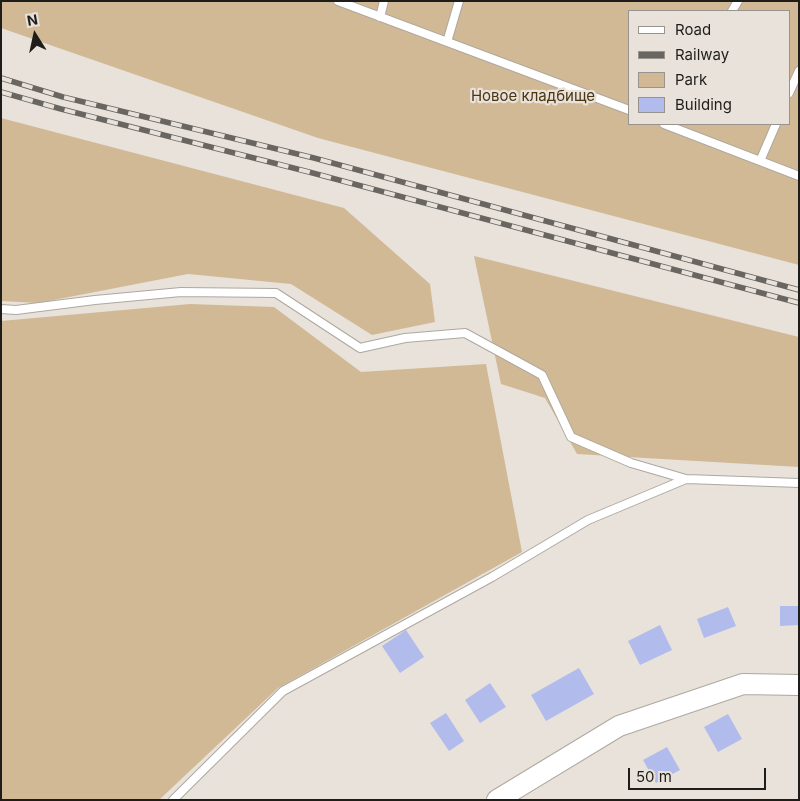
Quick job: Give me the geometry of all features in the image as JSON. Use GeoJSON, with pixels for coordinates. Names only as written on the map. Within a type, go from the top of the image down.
{"type":"FeatureCollection","features":[{"type":"Feature","properties":{"kind":"main road"},"geometry":{"type":"LineString","coordinates":[[497,800],[619,726],[743,684],[799,685]]}},
{"type":"Feature","properties":{"kind":"lane"},"geometry":{"type":"LineString","coordinates":[[338,1],[628,110]]}},
{"type":"Feature","properties":{"kind":"lane"},"geometry":{"type":"LineString","coordinates":[[380,17],[384,1]]}},
{"type":"Feature","properties":{"kind":"lane"},"geometry":{"type":"LineString","coordinates":[[447,42],[459,1]]}},
{"type":"Feature","properties":{"kind":"lane"},"geometry":{"type":"LineString","coordinates":[[790,91],[799,71]]}},
{"type":"Feature","properties":{"kind":"lane"},"geometry":{"type":"LineString","coordinates":[[760,161],[776,125]]}},
{"type":"Feature","properties":{"kind":"lane"},"geometry":{"type":"LineString","coordinates":[[678,126],[799,176]]}},
{"type":"Feature","properties":{"kind":"lane"},"geometry":{"type":"LineString","coordinates":[[1,309],[16,310],[181,292],[276,293],[360,348],[405,338],[465,333],[542,375],[571,437],[631,463],[686,479],[799,484]]}},
{"type":"Feature","properties":{"kind":"lane"},"geometry":{"type":"LineString","coordinates":[[173,800],[283,691],[492,577],[588,520],[686,479]]}},
{"type":"Feature","properties":{"kind":"green space","name":"Новое кладбище"},"geometry":{"type":"Polygon","coordinates":[[[1,1],[799,1],[799,265],[318,138],[1,28],[1,1]]]}},
{"type":"Feature","properties":{"kind":"green space"},"geometry":{"type":"Polygon","coordinates":[[[1,118],[344,208],[430,284],[435,322],[372,335],[291,284],[188,274],[38,303],[1,301],[1,118]]]}},
{"type":"Feature","properties":{"kind":"green space"},"geometry":{"type":"Polygon","coordinates":[[[474,256],[799,337],[799,467],[577,454],[545,398],[501,384],[474,256]]]}},
{"type":"Feature","properties":{"kind":"green space"},"geometry":{"type":"Polygon","coordinates":[[[190,304],[274,307],[361,372],[486,364],[522,552],[278,688],[159,800],[1,800],[1,321],[190,304]]]}},
{"type":"Feature","properties":{"kind":"building"},"geometry":{"type":"Polygon","coordinates":[[[780,606],[799,606],[799,625],[780,626],[780,606]]]}},
{"type":"Feature","properties":{"kind":"building"},"geometry":{"type":"Polygon","coordinates":[[[728,607],[736,626],[704,638],[697,619],[728,607]]]}},
{"type":"Feature","properties":{"kind":"building"},"geometry":{"type":"Polygon","coordinates":[[[660,625],[672,650],[640,665],[628,641],[660,625]]]}},
{"type":"Feature","properties":{"kind":"building"},"geometry":{"type":"Polygon","coordinates":[[[406,630],[424,657],[400,673],[382,646],[406,630]]]}},
{"type":"Feature","properties":{"kind":"building"},"geometry":{"type":"Polygon","coordinates":[[[579,668],[594,694],[546,721],[531,695],[579,668]]]}},
{"type":"Feature","properties":{"kind":"building"},"geometry":{"type":"Polygon","coordinates":[[[490,683],[506,707],[480,723],[465,700],[490,683]]]}},
{"type":"Feature","properties":{"kind":"building"},"geometry":{"type":"Polygon","coordinates":[[[446,713],[464,741],[449,751],[430,723],[446,713]]]}},
{"type":"Feature","properties":{"kind":"building"},"geometry":{"type":"Polygon","coordinates":[[[728,714],[742,739],[718,752],[704,727],[728,714]]]}},
{"type":"Feature","properties":{"kind":"building"},"geometry":{"type":"Polygon","coordinates":[[[667,747],[680,770],[656,783],[643,760],[667,747]]]}},
{"type":"Feature","properties":{"kind":"railway"},"geometry":{"type":"LineString","coordinates":[[1,78],[63,97],[314,158],[799,290]]}},
{"type":"Feature","properties":{"kind":"railway"},"geometry":{"type":"LineString","coordinates":[[1,92],[799,303]]}}]}
